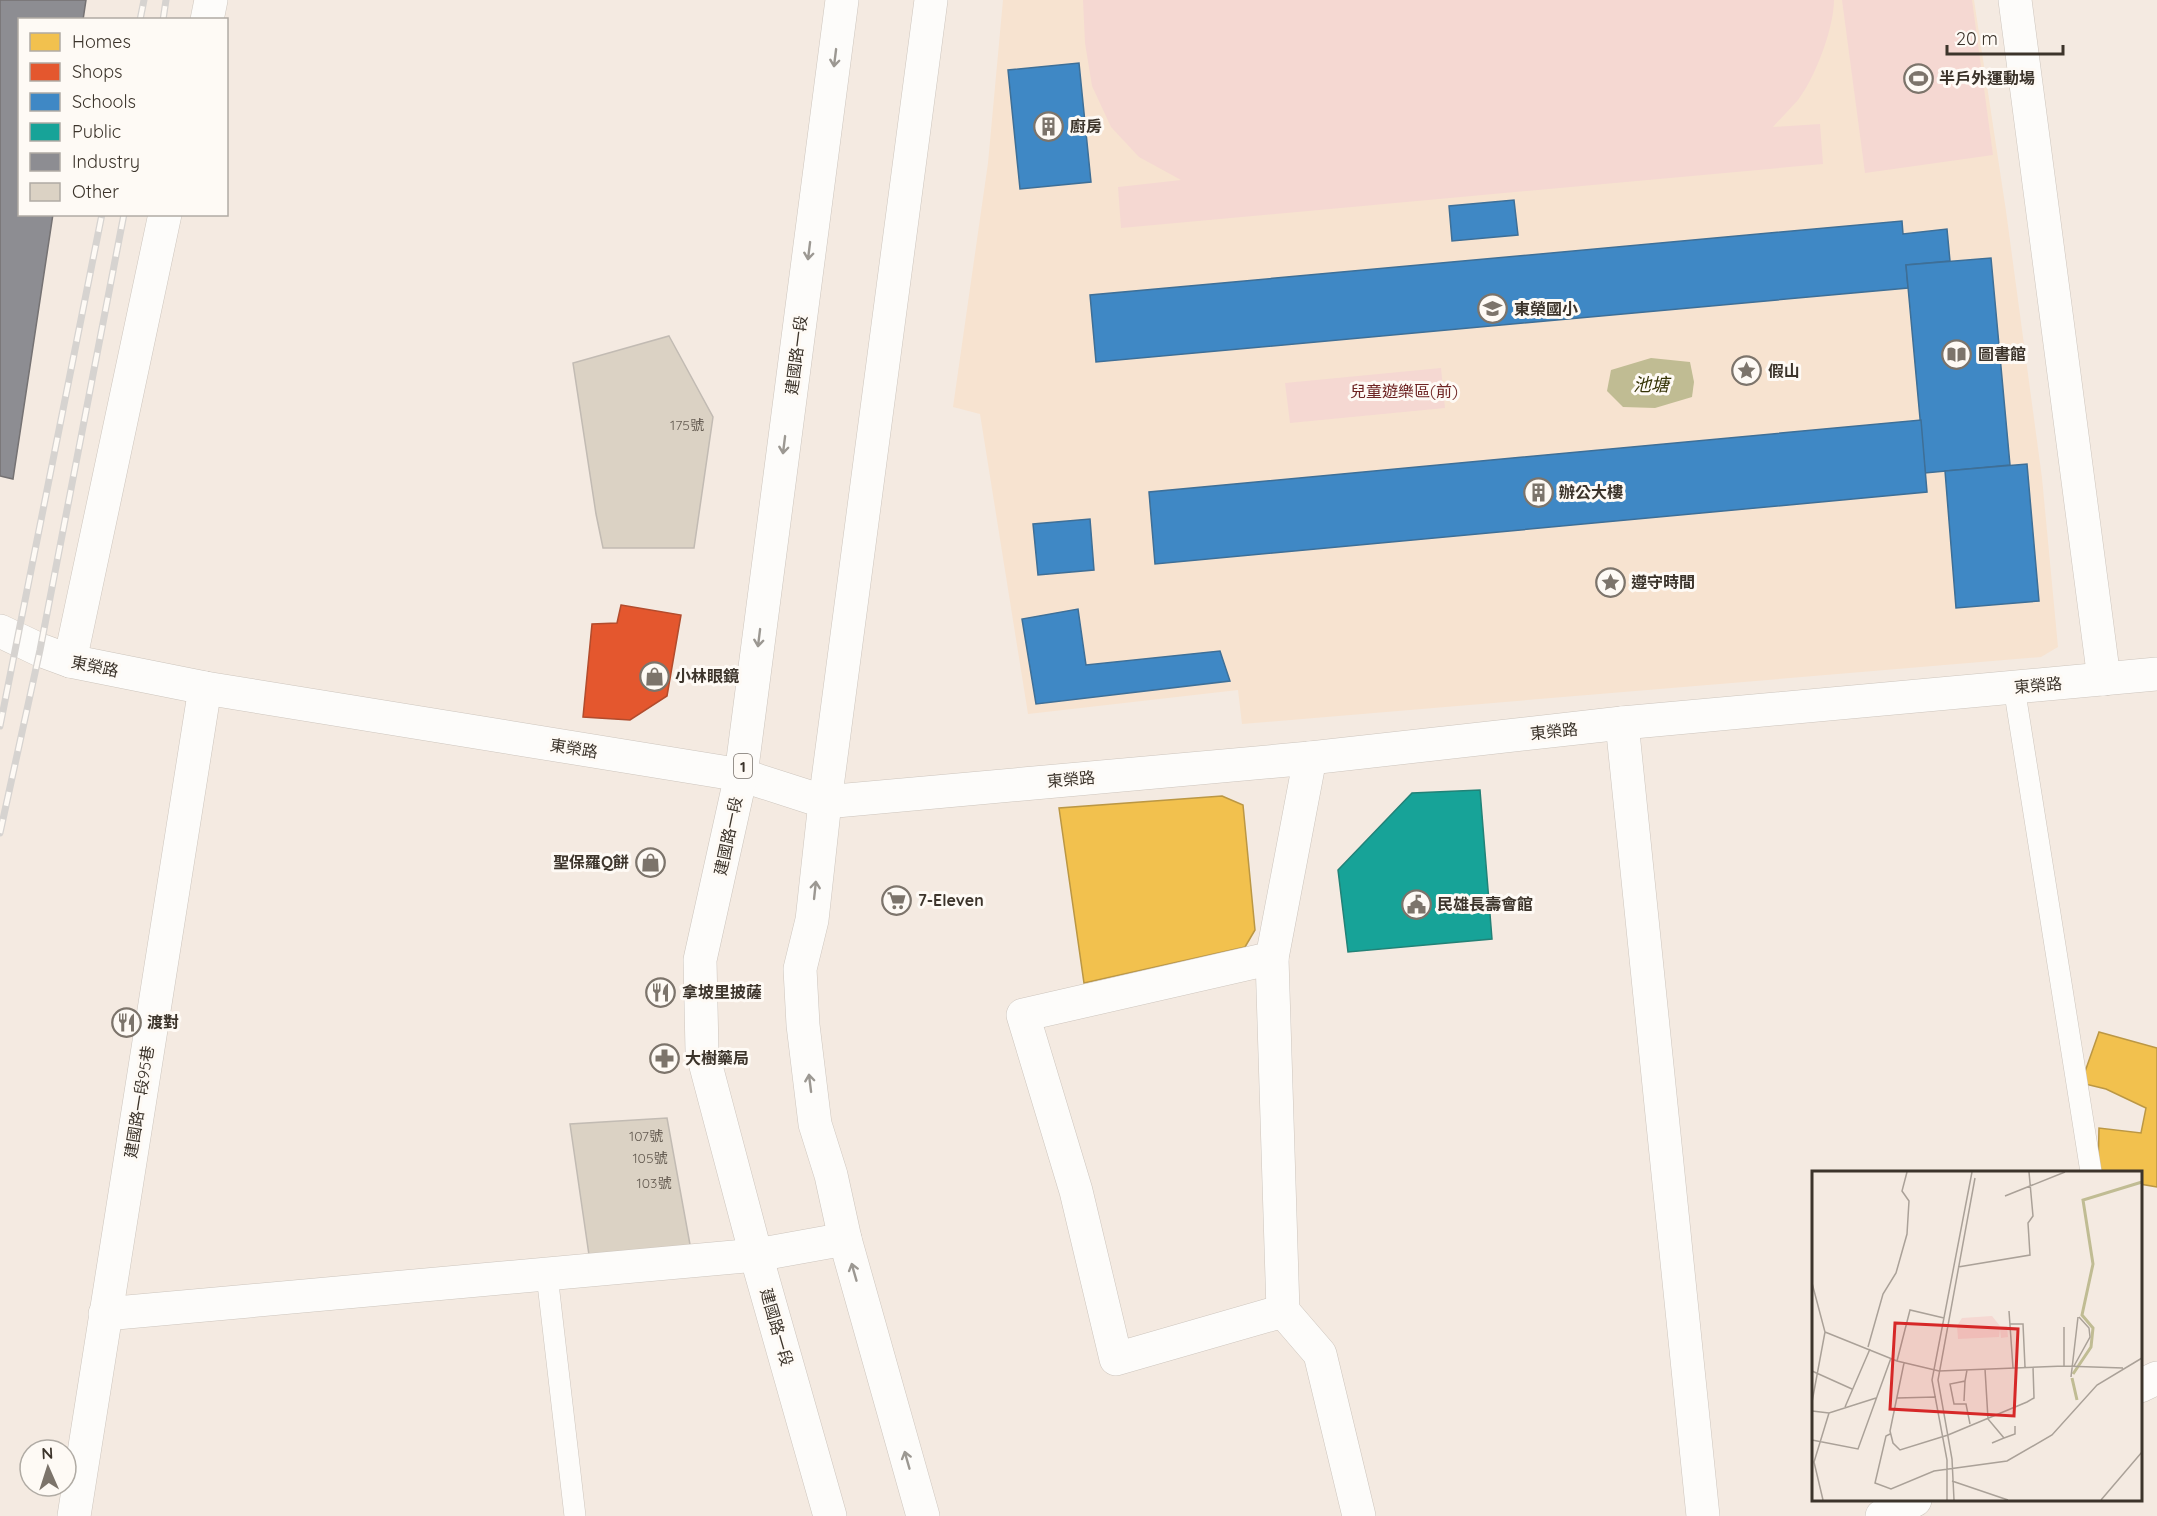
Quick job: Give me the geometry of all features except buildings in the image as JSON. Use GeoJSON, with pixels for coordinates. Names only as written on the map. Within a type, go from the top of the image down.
{"type":"FeatureCollection","features":[{"type":"Feature","properties":{"kind":"street"},"geometry":{"type":"LineString","coordinates":[[207,18],[211,0]]}},
{"type":"Feature","properties":{"kind":"street","name":"建國路一段"},"geometry":{"type":"LineString","coordinates":[[830,1516],[756,1255],[702,1051],[700,960],[741,775],[842,0]]}},
{"type":"Feature","properties":{"kind":"street"},"geometry":{"type":"LineString","coordinates":[[923,1516],[845,1239],[831,1175],[815,1124],[803,1025],[800,969],[812,920],[825,802],[931,0]]}},
{"type":"Feature","properties":{"kind":"street"},"geometry":{"type":"LineString","coordinates":[[2015,0],[2104,679]]}},
{"type":"Feature","properties":{"kind":"street"},"geometry":{"type":"LineString","coordinates":[[70,661],[165,216]]}},
{"type":"Feature","properties":{"kind":"street","name":"東榮路"},"geometry":{"type":"LineString","coordinates":[[0,631],[70,661],[205,688],[741,775],[825,802],[1310,758],[1622,723],[2157,674]]}},
{"type":"Feature","properties":{"kind":"street","name":"建國路一段95巷"},"geometry":{"type":"LineString","coordinates":[[74,1516],[205,688]]}},
{"type":"Feature","properties":{"kind":"street"},"geometry":{"type":"LineString","coordinates":[[1622,723],[1703,1516]]}},
{"type":"Feature","properties":{"kind":"street"},"geometry":{"type":"LineString","coordinates":[[1310,758],[1272,958],[1283,1311],[1320,1354],[1359,1516]]}},
{"type":"Feature","properties":{"kind":"street"},"geometry":{"type":"LineString","coordinates":[[1272,958],[1023,1015],[1076,1191],[1116,1359],[1283,1311]]}},
{"type":"Feature","properties":{"kind":"street"},"geometry":{"type":"LineString","coordinates":[[105,1314],[756,1255],[845,1239]]}},
{"type":"Feature","properties":{"kind":"street"},"geometry":{"type":"LineString","coordinates":[[2142,1385],[2157,1378]]}},
{"type":"Feature","properties":{"kind":"street"},"geometry":{"type":"LineString","coordinates":[[1882,1516],[1913,1501]]}},
{"type":"Feature","properties":{"kind":"lane"},"geometry":{"type":"LineString","coordinates":[[2014,687],[2091,1171]]}},
{"type":"Feature","properties":{"kind":"lane"},"geometry":{"type":"LineString","coordinates":[[547,1275],[575,1516]]}},
{"type":"Feature","properties":{"kind":"shaded area","name":"東榮國小"},"geometry":{"type":"Polygon","coordinates":[[[1003,0],[1974,0],[2006,211],[2042,478],[2058,647],[2041,657],[1242,724],[1238,690],[1028,714],[980,414],[953,407],[988,163],[1003,0]]]}},
{"type":"Feature","properties":{"kind":"green space"},"geometry":{"type":"Polygon","coordinates":[[[1083,0],[1834,0],[1827,38],[1811,79],[1798,100],[1773,127],[1820,124],[1823,164],[1121,228],[1118,187],[1181,180],[1139,157],[1111,127],[1092,86],[1085,43],[1083,0]]]}},
{"type":"Feature","properties":{"kind":"green space","name":"半戶外運動場"},"geometry":{"type":"Polygon","coordinates":[[[1842,0],[1972,0],[1993,155],[1865,173],[1842,0]]]}},
{"type":"Feature","properties":{"kind":"green space","name":"兒童遊樂區(前)"},"geometry":{"type":"Polygon","coordinates":[[[1441,368],[1445,408],[1290,423],[1285,383],[1441,368]]]}},
{"type":"Feature","properties":{"kind":"water","name":"池塘"},"geometry":{"type":"Polygon","coordinates":[[[1651,358],[1690,362],[1694,382],[1692,397],[1655,408],[1623,407],[1607,391],[1611,370],[1651,358]]]}},
{"type":"Feature","properties":{"kind":"railway"},"geometry":{"type":"LineString","coordinates":[[140,18],[144,0]]}},
{"type":"Feature","properties":{"kind":"railway"},"geometry":{"type":"LineString","coordinates":[[163,18],[166,0]]}},
{"type":"Feature","properties":{"kind":"railway"},"geometry":{"type":"LineString","coordinates":[[0,726],[102,216]]}},
{"type":"Feature","properties":{"kind":"railway"},"geometry":{"type":"LineString","coordinates":[[0,833],[40,650],[124,216]]}},
{"type":"Feature","properties":{"kind":"place","name":"半戶外運動場"},"geometry":{"type":"Point","coordinates":[1918,78]}},
{"type":"Feature","properties":{"kind":"place","name":"廚房"},"geometry":{"type":"Point","coordinates":[1049,126]}},
{"type":"Feature","properties":{"kind":"place","name":"東榮國小"},"geometry":{"type":"Point","coordinates":[1493,309]}},
{"type":"Feature","properties":{"kind":"place","name":"圖書館"},"geometry":{"type":"Point","coordinates":[1957,354]}},
{"type":"Feature","properties":{"kind":"place","name":"假山"},"geometry":{"type":"Point","coordinates":[1747,371]}},
{"type":"Feature","properties":{"kind":"place","name":"辦公大樓"},"geometry":{"type":"Point","coordinates":[1538,492]}},
{"type":"Feature","properties":{"kind":"place","name":"遵守時間"},"geometry":{"type":"Point","coordinates":[1610,582]}},
{"type":"Feature","properties":{"kind":"place","name":"小林眼鏡"},"geometry":{"type":"Point","coordinates":[654,676]}},
{"type":"Feature","properties":{"kind":"place","name":"聖保羅Q餅"},"geometry":{"type":"Point","coordinates":[650,862]}},
{"type":"Feature","properties":{"kind":"place","name":"7-Eleven"},"geometry":{"type":"Point","coordinates":[897,900]}},
{"type":"Feature","properties":{"kind":"place","name":"民雄長壽會館"},"geometry":{"type":"Point","coordinates":[1416,904]}},
{"type":"Feature","properties":{"kind":"place","name":"拿坡里披薩"},"geometry":{"type":"Point","coordinates":[661,992]}},
{"type":"Feature","properties":{"kind":"place","name":"渡對"},"geometry":{"type":"Point","coordinates":[126,1022]}},
{"type":"Feature","properties":{"kind":"place","name":"大樹藥局"},"geometry":{"type":"Point","coordinates":[664,1058]}}]}
